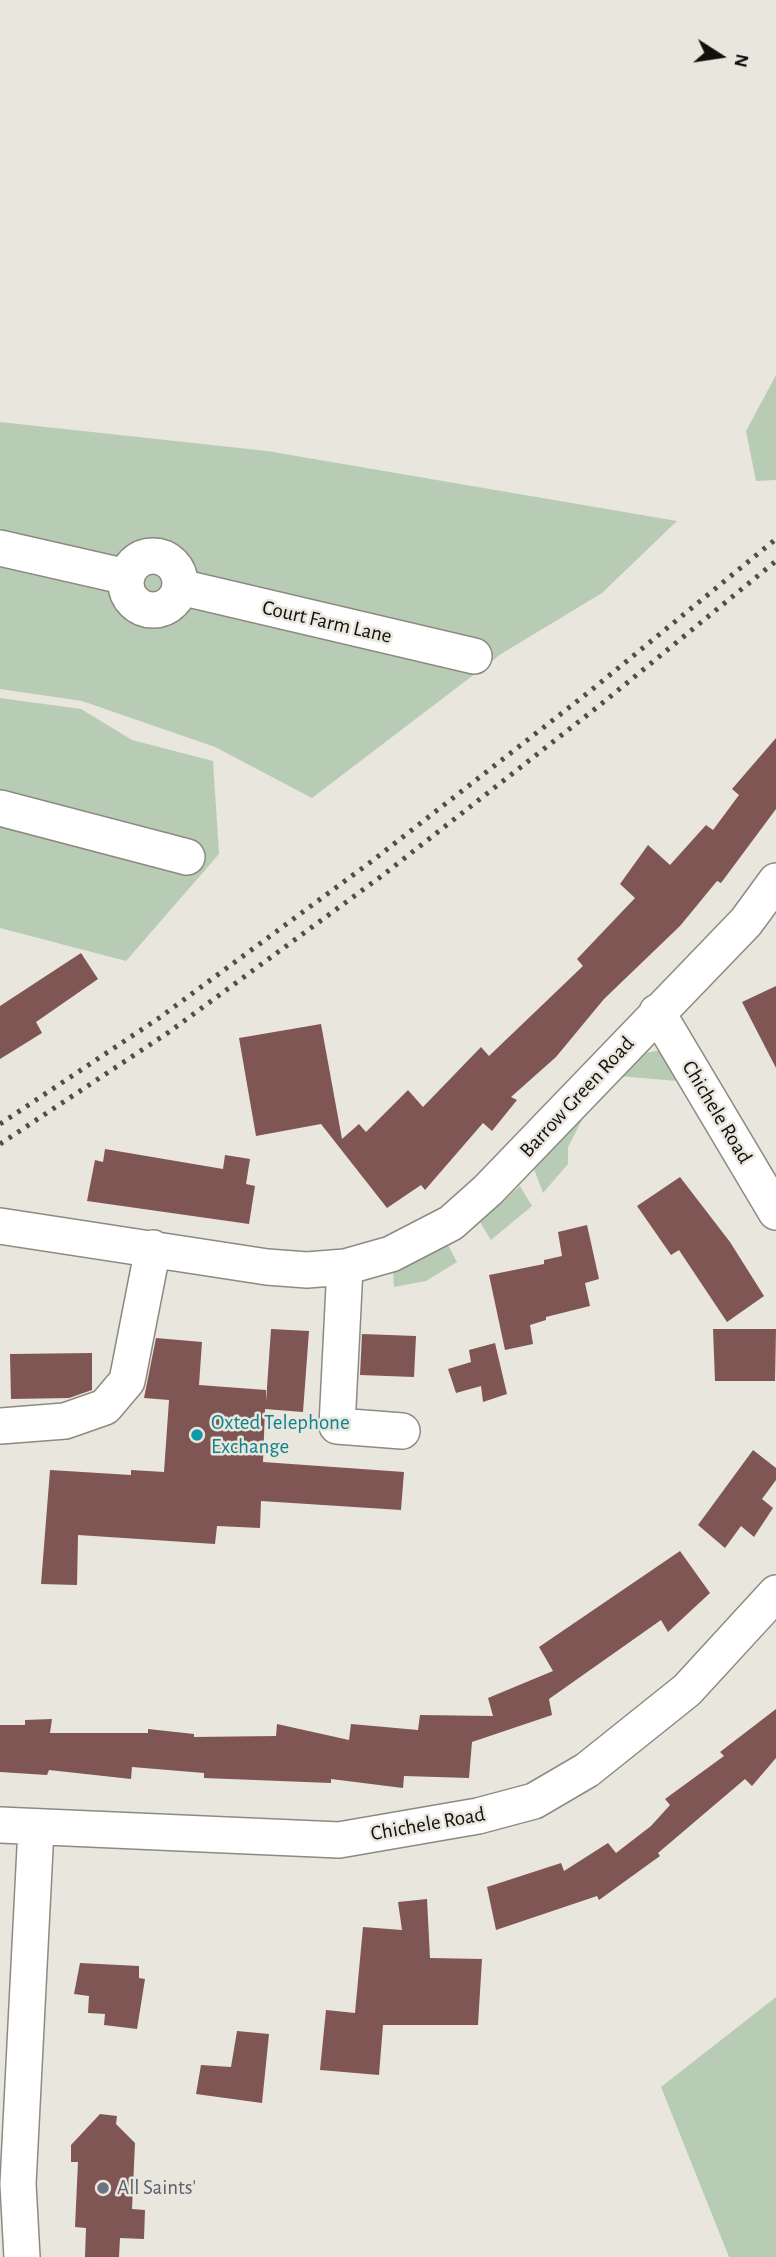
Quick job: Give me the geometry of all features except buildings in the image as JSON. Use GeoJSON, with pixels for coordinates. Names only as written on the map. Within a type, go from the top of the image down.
{"type":"FeatureCollection","features":[{"type":"Feature","properties":{"kind":"street","name":"Court Farm Lane"},"geometry":{"type":"LineString","coordinates":[[0,548],[127,576],[135,562],[150,555],[166,559],[178,571],[180,587],[474,656]]}},
{"type":"Feature","properties":{"kind":"street"},"geometry":{"type":"LineString","coordinates":[[0,808],[187,857]]}},
{"type":"Feature","properties":{"kind":"street","name":"Barrow Green Road"},"geometry":{"type":"LineString","coordinates":[[0,1226],[267,1267],[307,1270],[345,1267],[391,1254],[451,1223],[515,1162],[746,922],[776,881]]}},
{"type":"Feature","properties":{"kind":"street","name":"Chichele Road"},"geometry":{"type":"LineString","coordinates":[[657,1012],[776,1212]]}},
{"type":"Feature","properties":{"kind":"street"},"geometry":{"type":"LineString","coordinates":[[0,1426],[65,1421],[105,1407],[127,1381],[153,1248]]}},
{"type":"Feature","properties":{"kind":"street"},"geometry":{"type":"LineString","coordinates":[[345,1267],[337,1426],[402,1431]]}},
{"type":"Feature","properties":{"kind":"street","name":"Chichele Road"},"geometry":{"type":"LineString","coordinates":[[0,1825],[339,1840],[478,1816],[534,1801],[587,1770],[687,1690],[776,1593]]}},
{"type":"Feature","properties":{"kind":"street"},"geometry":{"type":"LineString","coordinates":[[22,2257],[18,2184],[36,1828]]}},
{"type":"Feature","properties":{"kind":"green space"},"geometry":{"type":"Polygon","coordinates":[[[776,375],[776,480],[756,481],[746,431],[776,375]]]}},
{"type":"Feature","properties":{"kind":"green space"},"geometry":{"type":"Polygon","coordinates":[[[0,422],[267,451],[677,521],[602,593],[501,654],[312,798],[215,747],[82,701],[0,689],[0,422]]]}},
{"type":"Feature","properties":{"kind":"green space"},"geometry":{"type":"Polygon","coordinates":[[[0,698],[81,709],[132,740],[213,761],[219,854],[126,961],[0,928],[0,698]]]}},
{"type":"Feature","properties":{"kind":"green space"},"geometry":{"type":"Polygon","coordinates":[[[661,1050],[677,1081],[618,1076],[640,1054],[661,1050]]]}},
{"type":"Feature","properties":{"kind":"green space"},"geometry":{"type":"Polygon","coordinates":[[[591,1103],[568,1147],[568,1164],[543,1193],[534,1169],[591,1103]]]}},
{"type":"Feature","properties":{"kind":"green space"},"geometry":{"type":"Polygon","coordinates":[[[520,1186],[532,1206],[491,1240],[480,1222],[520,1186]]]}},
{"type":"Feature","properties":{"kind":"green space"},"geometry":{"type":"Polygon","coordinates":[[[448,1245],[457,1262],[426,1281],[394,1287],[393,1271],[448,1245]]]}},
{"type":"Feature","properties":{"kind":"green space"},"geometry":{"type":"Polygon","coordinates":[[[776,1997],[776,2257],[729,2257],[661,2087],[776,1997]]]}},
{"type":"Feature","properties":{"kind":"railway"},"geometry":{"type":"LineString","coordinates":[[0,1124],[159,1018],[372,861],[589,692],[776,539]]}},
{"type":"Feature","properties":{"kind":"railway"},"geometry":{"type":"LineString","coordinates":[[0,1144],[169,1032],[383,875],[600,705],[776,561]]}},
{"type":"Feature","properties":{"kind":"place","name":"Oxted Telephone Exchange"},"geometry":{"type":"Point","coordinates":[197,1435]}},
{"type":"Feature","properties":{"kind":"place","name":"All Saints'"},"geometry":{"type":"Point","coordinates":[103,2188]}}]}
